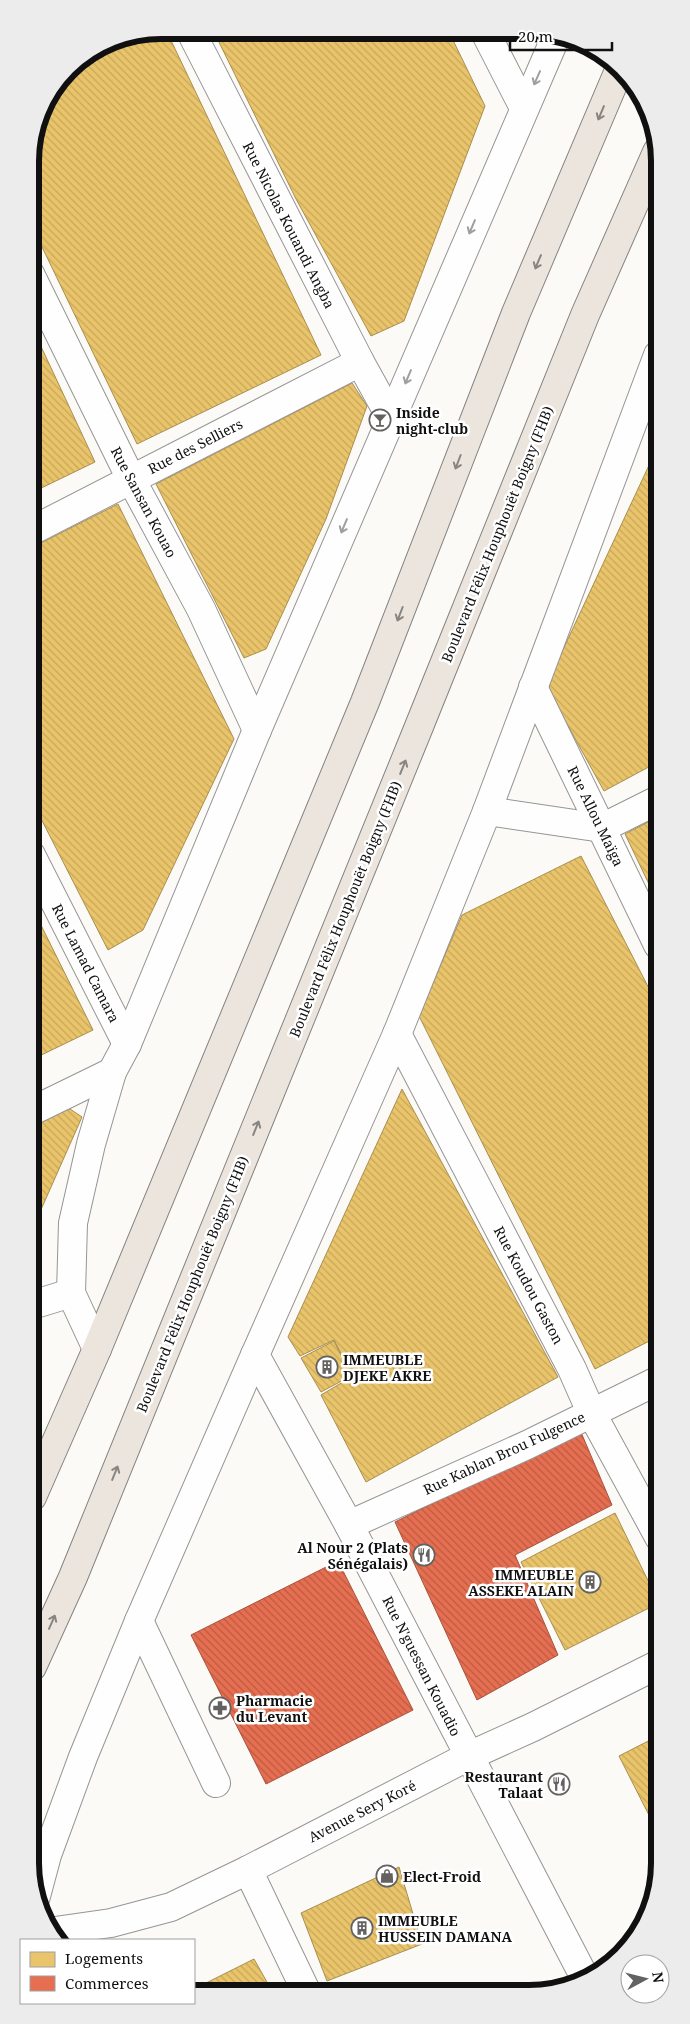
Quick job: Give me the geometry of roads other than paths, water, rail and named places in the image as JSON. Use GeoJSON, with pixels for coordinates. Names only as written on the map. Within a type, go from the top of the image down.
{"type":"FeatureCollection","features":[{"type":"Feature","properties":{"kind":"main road"},"geometry":{"type":"LineString","coordinates":[[39,1481],[97,1349],[365,702],[516,313],[616,77]]}},
{"type":"Feature","properties":{"kind":"main road","name":"Boulevard Félix Houphouët Boigny (FHB)"},"geometry":{"type":"LineString","coordinates":[[39,1651],[92,1531],[585,315],[651,168]]}},
{"type":"Feature","properties":{"kind":"street","name":"Rue Nicolas Kouandi Angba"},"geometry":{"type":"LineString","coordinates":[[195,39],[390,418]]}},
{"type":"Feature","properties":{"kind":"street"},"geometry":{"type":"LineString","coordinates":[[489,39],[524,108]]}},
{"type":"Feature","properties":{"kind":"street"},"geometry":{"type":"LineString","coordinates":[[97,1349],[71,1293],[73,1223],[91,1144],[112,1072],[127,1044],[257,730],[554,41]]}},
{"type":"Feature","properties":{"kind":"street","name":"Rue Sansan Kouao"},"geometry":{"type":"LineString","coordinates":[[39,292],[131,479],[201,609],[257,730]]}},
{"type":"Feature","properties":{"kind":"street","name":"Rue des Selliers"},"geometry":{"type":"LineString","coordinates":[[39,527],[360,362]]}},
{"type":"Feature","properties":{"kind":"street"},"geometry":{"type":"LineString","coordinates":[[40,1880],[47,1855],[83,1757],[139,1621],[254,1354],[397,1034],[487,811],[651,380]]}},
{"type":"Feature","properties":{"kind":"street","name":"Rue Allou Maïga"},"geometry":{"type":"LineString","coordinates":[[533,687],[651,930]]}},
{"type":"Feature","properties":{"kind":"street"},"geometry":{"type":"LineString","coordinates":[[487,811],[602,828],[651,804]]}},
{"type":"Feature","properties":{"kind":"street","name":"Rue Lamad Camara"},"geometry":{"type":"LineString","coordinates":[[39,872],[127,1044]]}},
{"type":"Feature","properties":{"kind":"street","name":"Rue Koudou Gaston"},"geometry":{"type":"LineString","coordinates":[[397,1034],[572,1369],[591,1412],[651,1522]]}},
{"type":"Feature","properties":{"kind":"street"},"geometry":{"type":"LineString","coordinates":[[39,1108],[112,1072]]}},
{"type":"Feature","properties":{"kind":"street"},"geometry":{"type":"LineString","coordinates":[[39,1304],[71,1293]]}},
{"type":"Feature","properties":{"kind":"street","name":"Rue N'guessan Kouadio"},"geometry":{"type":"LineString","coordinates":[[254,1354],[349,1525],[468,1756],[583,1972]]}},
{"type":"Feature","properties":{"kind":"street","name":"Rue Kablan Brou Fulgence"},"geometry":{"type":"LineString","coordinates":[[349,1525],[527,1445],[651,1384]]}},
{"type":"Feature","properties":{"kind":"street"},"geometry":{"type":"LineString","coordinates":[[139,1621],[216,1783]]}},
{"type":"Feature","properties":{"kind":"street","name":"Avenue Sery Koré"},"geometry":{"type":"LineString","coordinates":[[59,1931],[107,1932],[171,1907],[248,1870],[468,1756],[534,1727],[651,1668]]}},
{"type":"Feature","properties":{"kind":"street"},"geometry":{"type":"LineString","coordinates":[[248,1870],[303,1985]]}},
{"type":"Feature","properties":{"kind":"place","name":"Inside night-club"},"geometry":{"type":"Point","coordinates":[380,420]}},
{"type":"Feature","properties":{"kind":"place","name":"IMMEUBLE DJEKE AKRE"},"geometry":{"type":"Point","coordinates":[327,1367]}},
{"type":"Feature","properties":{"kind":"place","name":"Al Nour 2 (Plats Sénégalais)"},"geometry":{"type":"Point","coordinates":[424,1555]}},
{"type":"Feature","properties":{"kind":"place","name":"IMMEUBLE ASSEKE ALAIN"},"geometry":{"type":"Point","coordinates":[590,1582]}},
{"type":"Feature","properties":{"kind":"place","name":"Pharmacie du Levant"},"geometry":{"type":"Point","coordinates":[220,1708]}},
{"type":"Feature","properties":{"kind":"place","name":"Restaurant Talaat"},"geometry":{"type":"Point","coordinates":[559,1784]}},
{"type":"Feature","properties":{"kind":"place","name":"Elect-Froid"},"geometry":{"type":"Point","coordinates":[387,1876]}},
{"type":"Feature","properties":{"kind":"place","name":"IMMEUBLE HUSSEIN DAMANA"},"geometry":{"type":"Point","coordinates":[362,1928]}}]}
